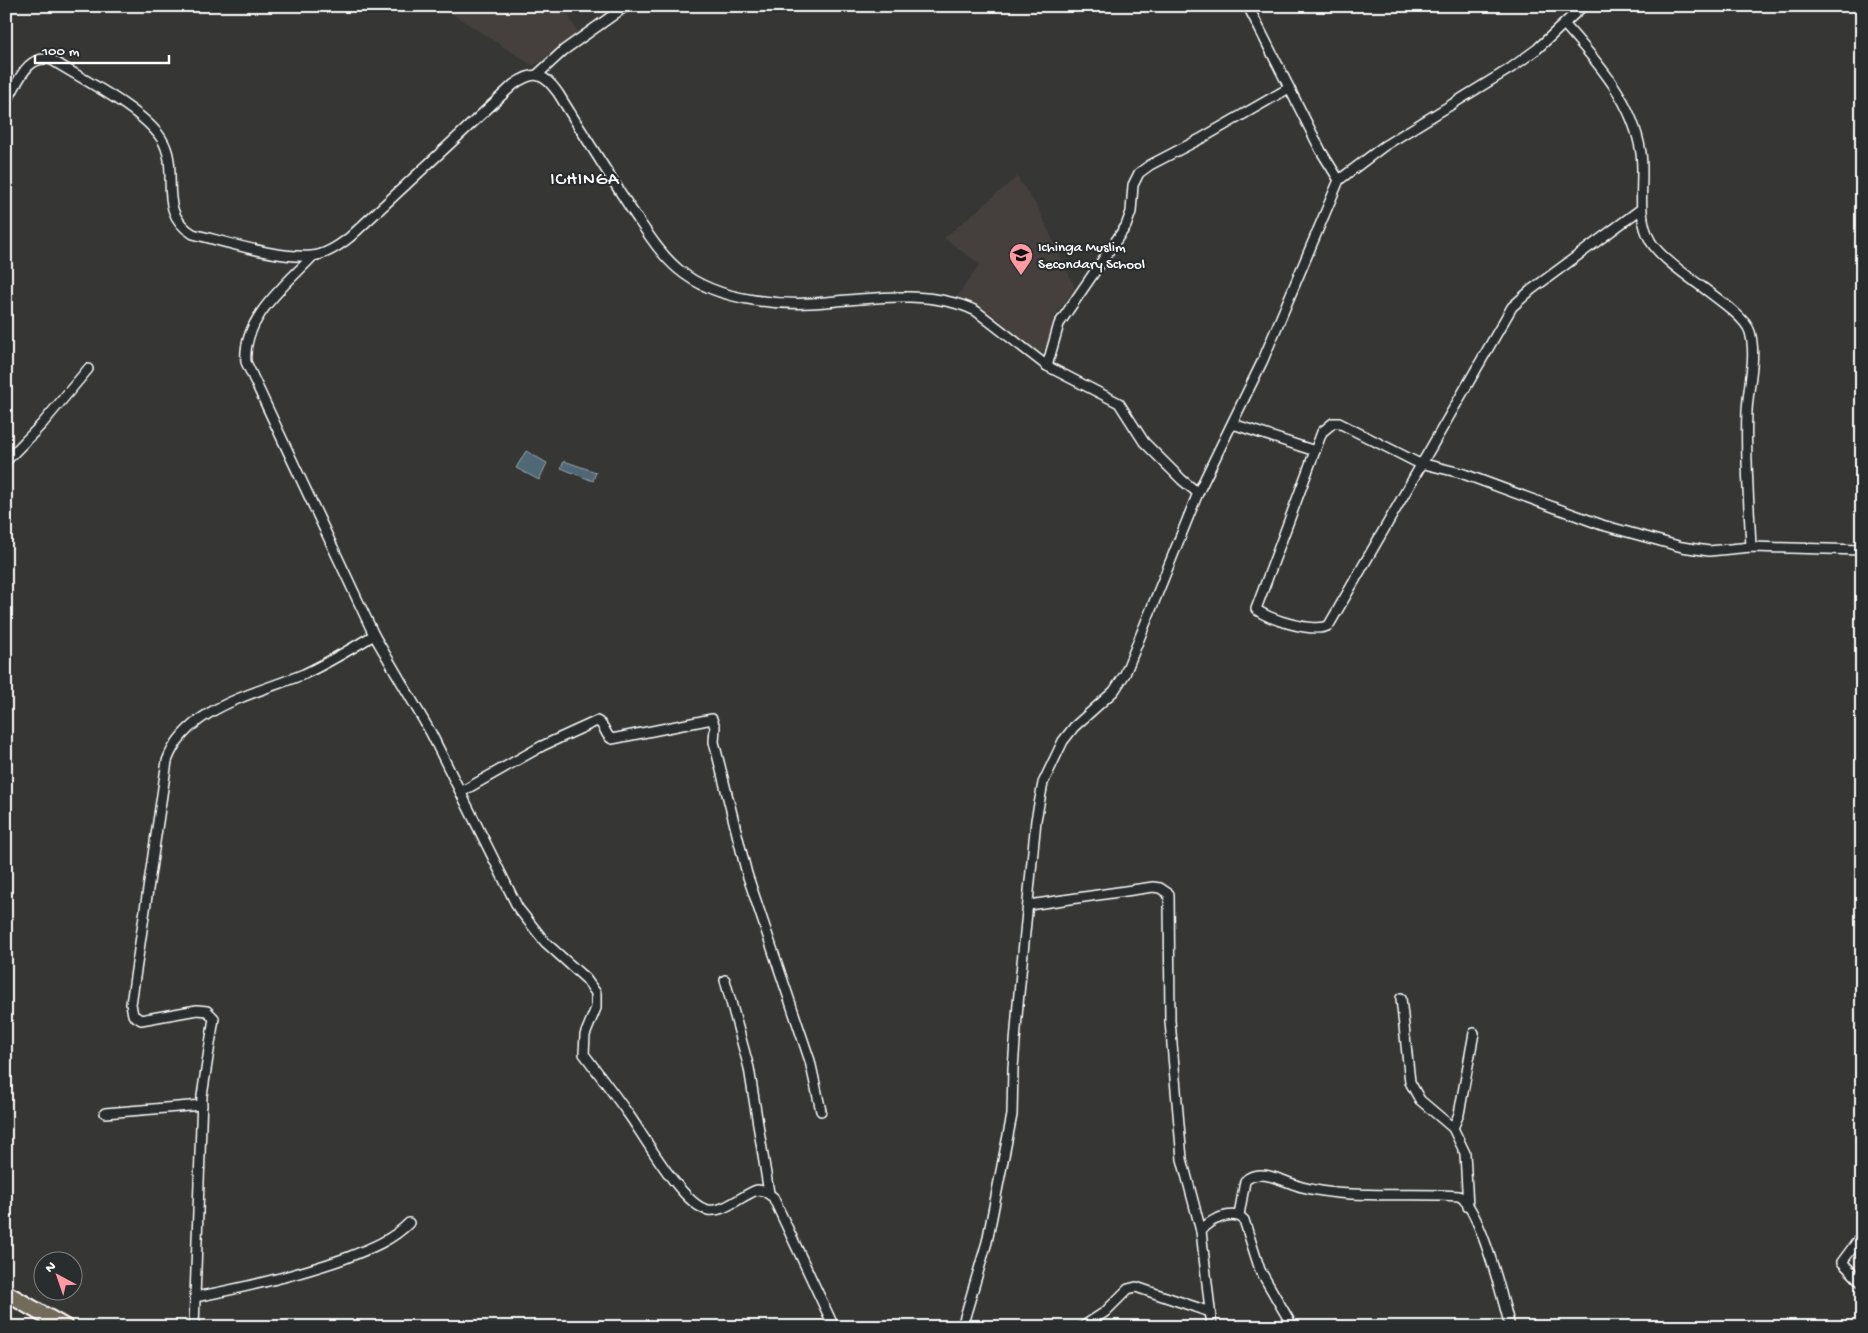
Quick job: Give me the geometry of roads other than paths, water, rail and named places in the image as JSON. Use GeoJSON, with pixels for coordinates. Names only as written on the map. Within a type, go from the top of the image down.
{"type":"FeatureCollection","features":[{"type":"Feature","properties":{"kind":"highway"},"geometry":{"type":"LineString","coordinates":[[6,1293],[65,1327]]}},
{"type":"Feature","properties":{"kind":"street"},"geometry":{"type":"LineString","coordinates":[[626,6],[564,50],[537,75],[525,77],[513,85],[346,240],[313,256],[256,321],[246,343],[246,362],[374,635],[431,733],[524,917],[545,942],[586,979],[596,993],[596,1008],[585,1035],[584,1054],[628,1113],[664,1168],[699,1207],[708,1210],[723,1208],[757,1190],[769,1193],[773,1197],[834,1327]]}},
{"type":"Feature","properties":{"kind":"street"},"geometry":{"type":"LineString","coordinates":[[1248,6],[1321,151],[1339,180]]}},
{"type":"Feature","properties":{"kind":"street"},"geometry":{"type":"LineString","coordinates":[[962,1327],[987,1242],[1012,1115],[1013,1068],[1036,820],[1047,772],[1063,741],[1074,727],[1114,692],[1125,674],[1198,493],[1263,360],[1339,180],[1384,146],[1511,68],[1565,25],[1583,6]]}},
{"type":"Feature","properties":{"kind":"street"},"geometry":{"type":"LineString","coordinates":[[1565,25],[1592,57],[1628,108],[1641,153],[1641,209],[1646,233],[1654,247],[1693,282],[1730,308],[1750,330],[1752,346],[1747,421],[1751,547]]}},
{"type":"Feature","properties":{"kind":"street"},"geometry":{"type":"LineString","coordinates":[[6,102],[32,62],[42,58],[52,60],[134,112],[156,131],[167,149],[173,212],[184,229],[193,234],[268,251],[313,256]]}},
{"type":"Feature","properties":{"kind":"street"},"geometry":{"type":"LineString","coordinates":[[537,75],[548,81],[558,93],[622,194],[665,256],[690,278],[726,295],[746,300],[834,302],[913,298],[964,305],[976,311],[1048,366],[1118,403],[1144,442],[1170,469],[1198,493]]}},
{"type":"Feature","properties":{"kind":"street"},"geometry":{"type":"LineString","coordinates":[[1048,366],[1058,324],[1126,226],[1132,212],[1133,185],[1139,173],[1150,164],[1202,138],[1289,88]]}},
{"type":"Feature","properties":{"kind":"street"},"geometry":{"type":"LineString","coordinates":[[1641,209],[1531,290],[1512,307],[1421,464],[1329,625],[1318,629],[1264,615],[1256,609],[1322,432],[1334,423],[1339,423],[1421,464],[1461,473],[1602,525],[1682,547],[1709,551],[1751,547],[1862,550]]}},
{"type":"Feature","properties":{"kind":"street"},"geometry":{"type":"LineString","coordinates":[[6,461],[42,424],[88,369]]}},
{"type":"Feature","properties":{"kind":"street"},"geometry":{"type":"LineString","coordinates":[[1233,424],[1315,450]]}},
{"type":"Feature","properties":{"kind":"street"},"geometry":{"type":"LineString","coordinates":[[194,1327],[202,1105],[214,1025],[212,1015],[205,1010],[141,1020],[133,1015],[131,1008],[132,981],[147,907],[158,814],[167,761],[172,747],[190,726],[205,716],[322,666],[374,635]]}},
{"type":"Feature","properties":{"kind":"street"},"geometry":{"type":"LineString","coordinates":[[461,792],[542,746],[597,721],[603,725],[607,736],[612,739],[712,719],[715,727],[714,742],[747,874],[810,1062],[821,1111]]}},
{"type":"Feature","properties":{"kind":"street"},"geometry":{"type":"LineString","coordinates":[[1029,904],[1153,887],[1160,888],[1169,894],[1170,1021],[1182,1159],[1201,1231],[1212,1327]]}},
{"type":"Feature","properties":{"kind":"street"},"geometry":{"type":"LineString","coordinates":[[725,980],[749,1068],[769,1193]]}},
{"type":"Feature","properties":{"kind":"street"},"geometry":{"type":"LineString","coordinates":[[1401,998],[1410,1082],[1420,1100],[1453,1128],[1465,1153],[1468,1210]]}},
{"type":"Feature","properties":{"kind":"street"},"geometry":{"type":"LineString","coordinates":[[1453,1128],[1459,1114],[1474,1033]]}},
{"type":"Feature","properties":{"kind":"street"},"geometry":{"type":"LineString","coordinates":[[105,1113],[202,1105]]}},
{"type":"Feature","properties":{"kind":"street"},"geometry":{"type":"LineString","coordinates":[[1293,1327],[1260,1270],[1245,1223],[1239,1215],[1245,1181],[1251,1177],[1264,1176],[1303,1188],[1344,1192],[1459,1196],[1466,1202],[1468,1210],[1477,1223],[1488,1248],[1510,1327]]}},
{"type":"Feature","properties":{"kind":"street"},"geometry":{"type":"LineString","coordinates":[[1201,1231],[1209,1223],[1232,1215],[1239,1215]]}},
{"type":"Feature","properties":{"kind":"street"},"geometry":{"type":"LineString","coordinates":[[195,1296],[263,1284],[303,1273],[370,1249],[394,1236],[409,1223]]}},
{"type":"Feature","properties":{"kind":"street"},"geometry":{"type":"LineString","coordinates":[[1862,1235],[1842,1262],[1862,1283]]}},
{"type":"Feature","properties":{"kind":"street"},"geometry":{"type":"LineString","coordinates":[[1082,1327],[1105,1312],[1128,1289],[1136,1288],[1210,1312]]}},
{"type":"Feature","properties":{"kind":"water"},"geometry":{"type":"Polygon","coordinates":[[[526,451],[547,463],[539,480],[516,468],[526,451]]]}},
{"type":"Feature","properties":{"kind":"water"},"geometry":{"type":"Polygon","coordinates":[[[564,461],[596,472],[593,481],[561,468],[564,461]]]}},
{"type":"Feature","properties":{"kind":"place","name":"Ichinga Muslim Secondary School"},"geometry":{"type":"Point","coordinates":[1021,276]}},
{"type":"Feature","properties":{"kind":"district","name":"ICHINGA"},"geometry":{"type":"Point","coordinates":[585,178]}}]}
